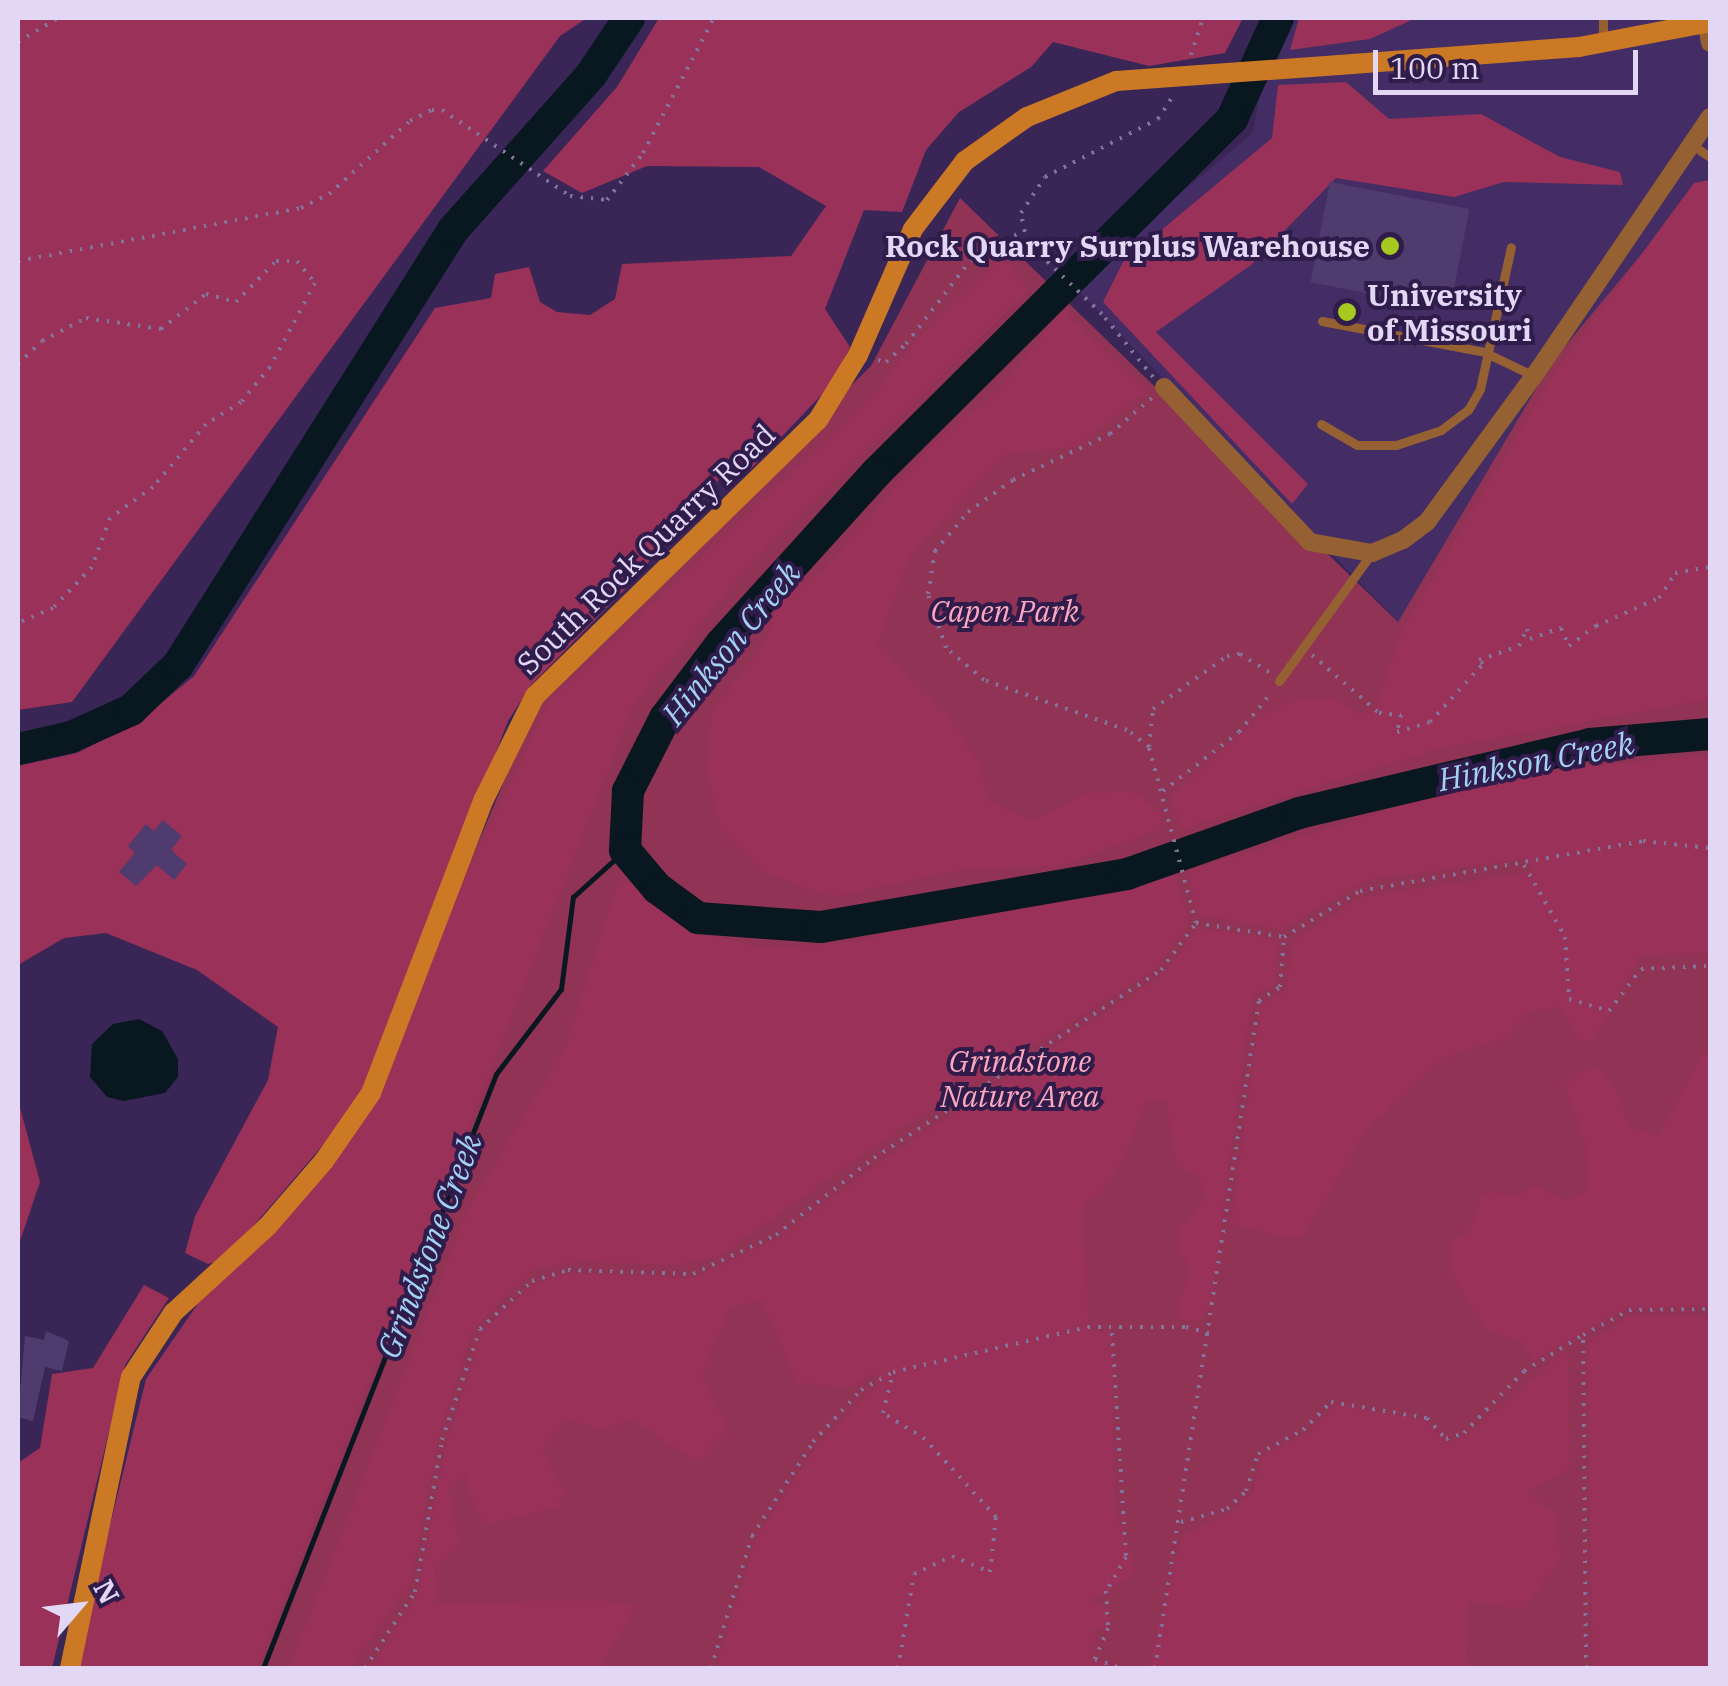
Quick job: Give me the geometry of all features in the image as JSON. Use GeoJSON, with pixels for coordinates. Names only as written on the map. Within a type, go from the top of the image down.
{"type":"FeatureCollection","features":[{"type":"Feature","properties":{"kind":"street","name":"South Rock Quarry Road"},"geometry":{"type":"LineString","coordinates":[[70,1668],[131,1377],[172,1312],[267,1227],[324,1162],[370,1093],[484,799],[535,696],[796,446],[837,396],[913,229],[965,162],[1027,117],[1116,80],[1602,44],[1709,30]]}},
{"type":"Feature","properties":{"kind":"street"},"geometry":{"type":"LineString","coordinates":[[1164,388],[1310,542],[1372,552],[1427,522],[1702,152],[1710,117]]}},
{"type":"Feature","properties":{"kind":"lane"},"geometry":{"type":"LineString","coordinates":[[1602,44],[1603,18]]}},
{"type":"Feature","properties":{"kind":"lane"},"geometry":{"type":"LineString","coordinates":[[1321,424],[1357,445],[1396,445],[1442,430],[1468,410],[1480,389],[1484,352],[1512,247]]}},
{"type":"Feature","properties":{"kind":"lane"},"geometry":{"type":"LineString","coordinates":[[1322,321],[1484,352],[1534,376]]}},
{"type":"Feature","properties":{"kind":"lane"},"geometry":{"type":"LineString","coordinates":[[1279,681],[1372,552]]}},
{"type":"Feature","properties":{"kind":"path"},"geometry":{"type":"LineString","coordinates":[[18,42],[58,18]]}},
{"type":"Feature","properties":{"kind":"path"},"geometry":{"type":"LineString","coordinates":[[18,261],[301,208],[328,194],[410,120],[442,110],[548,184],[588,201],[607,200],[621,188],[714,18]]}},
{"type":"Feature","properties":{"kind":"path"},"geometry":{"type":"LineString","coordinates":[[1186,66],[1203,18]]}},
{"type":"Feature","properties":{"kind":"path"},"geometry":{"type":"LineString","coordinates":[[1148,747],[1126,730],[984,680],[946,648],[928,594],[935,551],[968,512],[1013,480],[1110,434],[1164,388],[1102,314],[1020,233],[1021,213],[1046,176],[1158,119],[1178,84]]}},
{"type":"Feature","properties":{"kind":"path"},"geometry":{"type":"LineString","coordinates":[[858,355],[886,362],[976,253],[1020,233]]}},
{"type":"Feature","properties":{"kind":"path"},"geometry":{"type":"LineString","coordinates":[[18,364],[42,341],[86,318],[160,330],[206,294],[236,302],[276,261],[297,261],[315,282],[270,367],[241,402],[206,424],[153,488],[110,518],[92,567],[53,608],[18,624]]}},
{"type":"Feature","properties":{"kind":"path"},"geometry":{"type":"LineString","coordinates":[[1304,649],[1378,713],[1401,715],[1397,732],[1430,722],[1482,664],[1479,660],[1519,646],[1527,629],[1530,639],[1561,628],[1569,646],[1596,626],[1659,598],[1675,572],[1710,566]]}},
{"type":"Feature","properties":{"kind":"path"},"geometry":{"type":"LineString","coordinates":[[1163,791],[1261,711],[1279,681],[1254,660],[1227,656],[1153,709],[1148,747],[1173,825],[1196,923]]}},
{"type":"Feature","properties":{"kind":"path"},"geometry":{"type":"LineString","coordinates":[[1196,923],[1284,936],[1360,890],[1524,865],[1643,841],[1710,848]]}},
{"type":"Feature","properties":{"kind":"path"},"geometry":{"type":"LineString","coordinates":[[1524,865],[1566,937],[1569,998],[1609,1011],[1642,968],[1710,966]]}},
{"type":"Feature","properties":{"kind":"path"},"geometry":{"type":"LineString","coordinates":[[365,1668],[415,1592],[442,1440],[480,1329],[519,1293],[568,1270],[693,1274],[776,1235],[874,1158],[1161,970],[1196,923]]}},
{"type":"Feature","properties":{"kind":"path"},"geometry":{"type":"LineString","coordinates":[[1155,1668],[1212,1334],[1259,1001],[1280,987],[1284,936]]}},
{"type":"Feature","properties":{"kind":"path"},"geometry":{"type":"LineString","coordinates":[[1181,1522],[1227,1510],[1246,1491],[1258,1454],[1304,1430],[1331,1402],[1427,1418],[1446,1439],[1464,1433],[1524,1370],[1629,1310],[1710,1308]]}},
{"type":"Feature","properties":{"kind":"path"},"geometry":{"type":"LineString","coordinates":[[711,1668],[752,1536],[814,1442],[862,1390],[893,1372],[1088,1327],[1186,1327],[1212,1334]]}},
{"type":"Feature","properties":{"kind":"path"},"geometry":{"type":"LineString","coordinates":[[1112,1333],[1126,1557],[1106,1591],[1108,1628],[1095,1659],[1120,1668]]}},
{"type":"Feature","properties":{"kind":"path"},"geometry":{"type":"LineString","coordinates":[[1583,1334],[1586,1668]]}},
{"type":"Feature","properties":{"kind":"path"},"geometry":{"type":"LineString","coordinates":[[893,1372],[883,1413],[926,1439],[996,1517],[990,1572],[952,1556],[914,1574],[898,1668]]}},
{"type":"Feature","properties":{"kind":"shaded area","name":"University of Missouri"},"geometry":{"type":"Polygon","coordinates":[[[1275,18],[1710,18],[1710,193],[1400,624],[1075,287],[1103,257],[1252,134],[1275,18]]]}},
{"type":"Feature","properties":{"kind":"green space"},"geometry":{"type":"Polygon","coordinates":[[[18,18],[587,18],[560,36],[72,702],[18,710],[18,18]]]}},
{"type":"Feature","properties":{"kind":"green space"},"geometry":{"type":"Polygon","coordinates":[[[659,18],[1243,18],[1225,53],[1149,66],[1053,42],[1031,67],[959,112],[926,150],[902,212],[864,210],[825,309],[850,347],[831,385],[749,471],[721,478],[657,542],[646,568],[531,685],[508,721],[456,856],[449,911],[550,699],[871,398],[917,339],[1002,257],[1029,290],[750,564],[634,704],[257,1668],[75,1668],[146,1379],[210,1286],[236,1268],[353,1110],[225,1259],[208,1264],[185,1253],[195,1216],[268,1080],[278,1027],[197,970],[106,933],[64,938],[18,965],[18,766],[77,753],[138,722],[194,676],[435,308],[491,298],[495,274],[529,267],[540,302],[557,312],[590,315],[615,299],[622,264],[791,256],[826,206],[759,167],[647,166],[582,193],[543,171],[617,87],[659,18]]]}},
{"type":"Feature","properties":{"kind":"green space"},"geometry":{"type":"Polygon","coordinates":[[[1299,18],[1416,18],[1370,39],[1290,50],[1299,18]]]}},
{"type":"Feature","properties":{"kind":"green space"},"geometry":{"type":"Polygon","coordinates":[[[1346,82],[1389,119],[1481,114],[1560,157],[1620,172],[1623,185],[1504,182],[1454,197],[1336,178],[1251,265],[1156,332],[1308,484],[1292,504],[1103,302],[1123,262],[1272,138],[1278,85],[1346,82]]]}},
{"type":"Feature","properties":{"kind":"green space"},"geometry":{"type":"Polygon","coordinates":[[[1710,180],[1710,699],[1438,749],[1181,829],[1171,797],[1257,719],[1293,701],[1335,698],[1357,714],[1375,710],[1403,628],[1556,370],[1694,183],[1710,180]]]}},
{"type":"Feature","properties":{"kind":"green space","name":"Grindstone Nature Area"},"geometry":{"type":"Polygon","coordinates":[[[1698,186],[1710,190],[1710,1668],[78,1668],[376,1083],[545,685],[871,366],[960,198],[1398,622],[1552,362],[1698,186]]]}},
{"type":"Feature","properties":{"kind":"green space"},"geometry":{"type":"Polygon","coordinates":[[[1063,311],[1147,391],[1077,447],[1005,454],[909,557],[877,646],[949,717],[979,763],[990,802],[1034,820],[1086,793],[1133,791],[1161,813],[1160,829],[1061,866],[966,869],[831,897],[764,872],[722,832],[706,772],[712,711],[764,644],[780,599],[824,569],[929,447],[997,391],[1063,311]]]}},
{"type":"Feature","properties":{"kind":"green space"},"geometry":{"type":"Polygon","coordinates":[[[1710,755],[1710,953],[1641,955],[1593,1041],[1578,1039],[1560,1007],[1530,1011],[1507,1037],[1443,1058],[1369,1127],[1303,1235],[1289,1239],[1231,1223],[1261,1005],[1286,990],[1292,941],[1362,897],[1535,871],[1525,859],[1365,880],[1283,930],[1196,914],[1189,870],[1410,803],[1577,767],[1710,755]]]}},
{"type":"Feature","properties":{"kind":"green space"},"geometry":{"type":"Polygon","coordinates":[[[1175,874],[1189,923],[1157,968],[896,1132],[719,1256],[674,1265],[576,1262],[535,1269],[472,1332],[438,1440],[410,1585],[349,1668],[289,1668],[468,1208],[565,1048],[618,882],[638,882],[663,912],[697,933],[768,948],[861,941],[944,914],[1107,895],[1175,874]]]}},
{"type":"Feature","properties":{"kind":"green space"},"geometry":{"type":"Polygon","coordinates":[[[1198,928],[1279,939],[1275,983],[1252,996],[1211,1300],[1200,1322],[1177,1319],[1190,1264],[1178,1251],[1178,1231],[1204,1200],[1200,1178],[1176,1164],[1166,1102],[1148,1099],[1118,1169],[1102,1193],[1083,1205],[1089,1331],[1112,1333],[1115,1510],[1136,1573],[1092,1600],[1109,1609],[1108,1628],[1096,1629],[1095,1658],[1120,1668],[716,1668],[756,1539],[815,1448],[879,1383],[874,1373],[849,1388],[797,1382],[762,1301],[730,1307],[702,1374],[727,1430],[698,1462],[630,1419],[603,1430],[567,1419],[542,1449],[563,1490],[558,1508],[485,1524],[468,1493],[465,1473],[449,1489],[460,1545],[434,1568],[435,1603],[594,1600],[636,1606],[600,1668],[371,1668],[418,1594],[445,1449],[482,1331],[534,1284],[568,1273],[693,1278],[779,1238],[880,1162],[1164,974],[1198,928]]]}},
{"type":"Feature","properties":{"kind":"green space"},"geometry":{"type":"Polygon","coordinates":[[[1704,1050],[1710,1054],[1710,1306],[1628,1308],[1534,1360],[1518,1340],[1492,1333],[1470,1307],[1452,1272],[1450,1243],[1471,1228],[1481,1196],[1490,1192],[1511,1196],[1536,1187],[1566,1200],[1587,1191],[1586,1144],[1564,1085],[1581,1070],[1600,1069],[1616,1088],[1629,1125],[1659,1136],[1704,1050]]]}},
{"type":"Feature","properties":{"kind":"green space"},"geometry":{"type":"Polygon","coordinates":[[[18,1100],[40,1182],[18,1247],[18,1100]]]}},
{"type":"Feature","properties":{"kind":"green space"},"geometry":{"type":"Polygon","coordinates":[[[144,1285],[169,1298],[125,1365],[52,1668],[18,1668],[18,1463],[40,1448],[52,1374],[93,1368],[144,1285]]]}},
{"type":"Feature","properties":{"kind":"green space"},"geometry":{"type":"Polygon","coordinates":[[[1631,1315],[1710,1316],[1710,1668],[1593,1668],[1586,1344],[1631,1315]]]}},
{"type":"Feature","properties":{"kind":"green space"},"geometry":{"type":"Polygon","coordinates":[[[1569,1348],[1570,1469],[1527,1493],[1554,1512],[1561,1559],[1523,1609],[1468,1602],[1466,1658],[1474,1668],[1149,1668],[1182,1534],[1227,1515],[1252,1493],[1263,1455],[1311,1431],[1337,1405],[1424,1420],[1447,1443],[1466,1436],[1569,1348]]]}},
{"type":"Feature","properties":{"kind":"water"},"geometry":{"type":"Polygon","coordinates":[[[139,1019],[162,1031],[178,1059],[178,1077],[165,1093],[123,1101],[107,1097],[90,1077],[92,1044],[113,1024],[139,1019]]]}},
{"type":"Feature","properties":{"kind":"building","name":"Rock Quarry Surplus Warehouse"},"geometry":{"type":"Polygon","coordinates":[[[1330,182],[1469,209],[1450,309],[1311,282],[1330,182]]]}},
{"type":"Feature","properties":{"kind":"building"},"geometry":{"type":"Polygon","coordinates":[[[163,820],[182,836],[171,850],[187,864],[174,880],[157,865],[136,886],[119,872],[135,853],[128,846],[146,824],[154,831],[163,820]]]}},
{"type":"Feature","properties":{"kind":"building"},"geometry":{"type":"Polygon","coordinates":[[[46,1331],[69,1341],[62,1371],[45,1367],[33,1421],[18,1417],[25,1336],[44,1340],[46,1331]]]}},
{"type":"Feature","properties":{"kind":"waterway","name":"Hinkson Creek"},"geometry":{"type":"LineString","coordinates":[[18,749],[71,737],[131,710],[178,665],[453,230],[591,75],[629,18]]}},
{"type":"Feature","properties":{"kind":"waterway","name":"Hinkson Creek"},"geometry":{"type":"LineString","coordinates":[[1278,18],[1232,119],[877,472],[721,644],[665,718],[628,791],[625,850],[657,888],[698,918],[821,927],[1127,874],[1299,813],[1590,744],[1710,734]]}},
{"type":"Feature","properties":{"kind":"waterway","name":"Grindstone Creek"},"geometry":{"type":"LineString","coordinates":[[263,1668],[496,1074],[561,989],[573,897],[625,850]]}},
{"type":"Feature","properties":{"kind":"place","name":"Rock Quarry Surplus Warehouse"},"geometry":{"type":"Point","coordinates":[1390,246]}},
{"type":"Feature","properties":{"kind":"place","name":"University of Missouri"},"geometry":{"type":"Point","coordinates":[1347,312]}},
{"type":"Feature","properties":{"kind":"park label","name":"Capen Park"},"geometry":{"type":"Point","coordinates":[1005,611]}}]}
